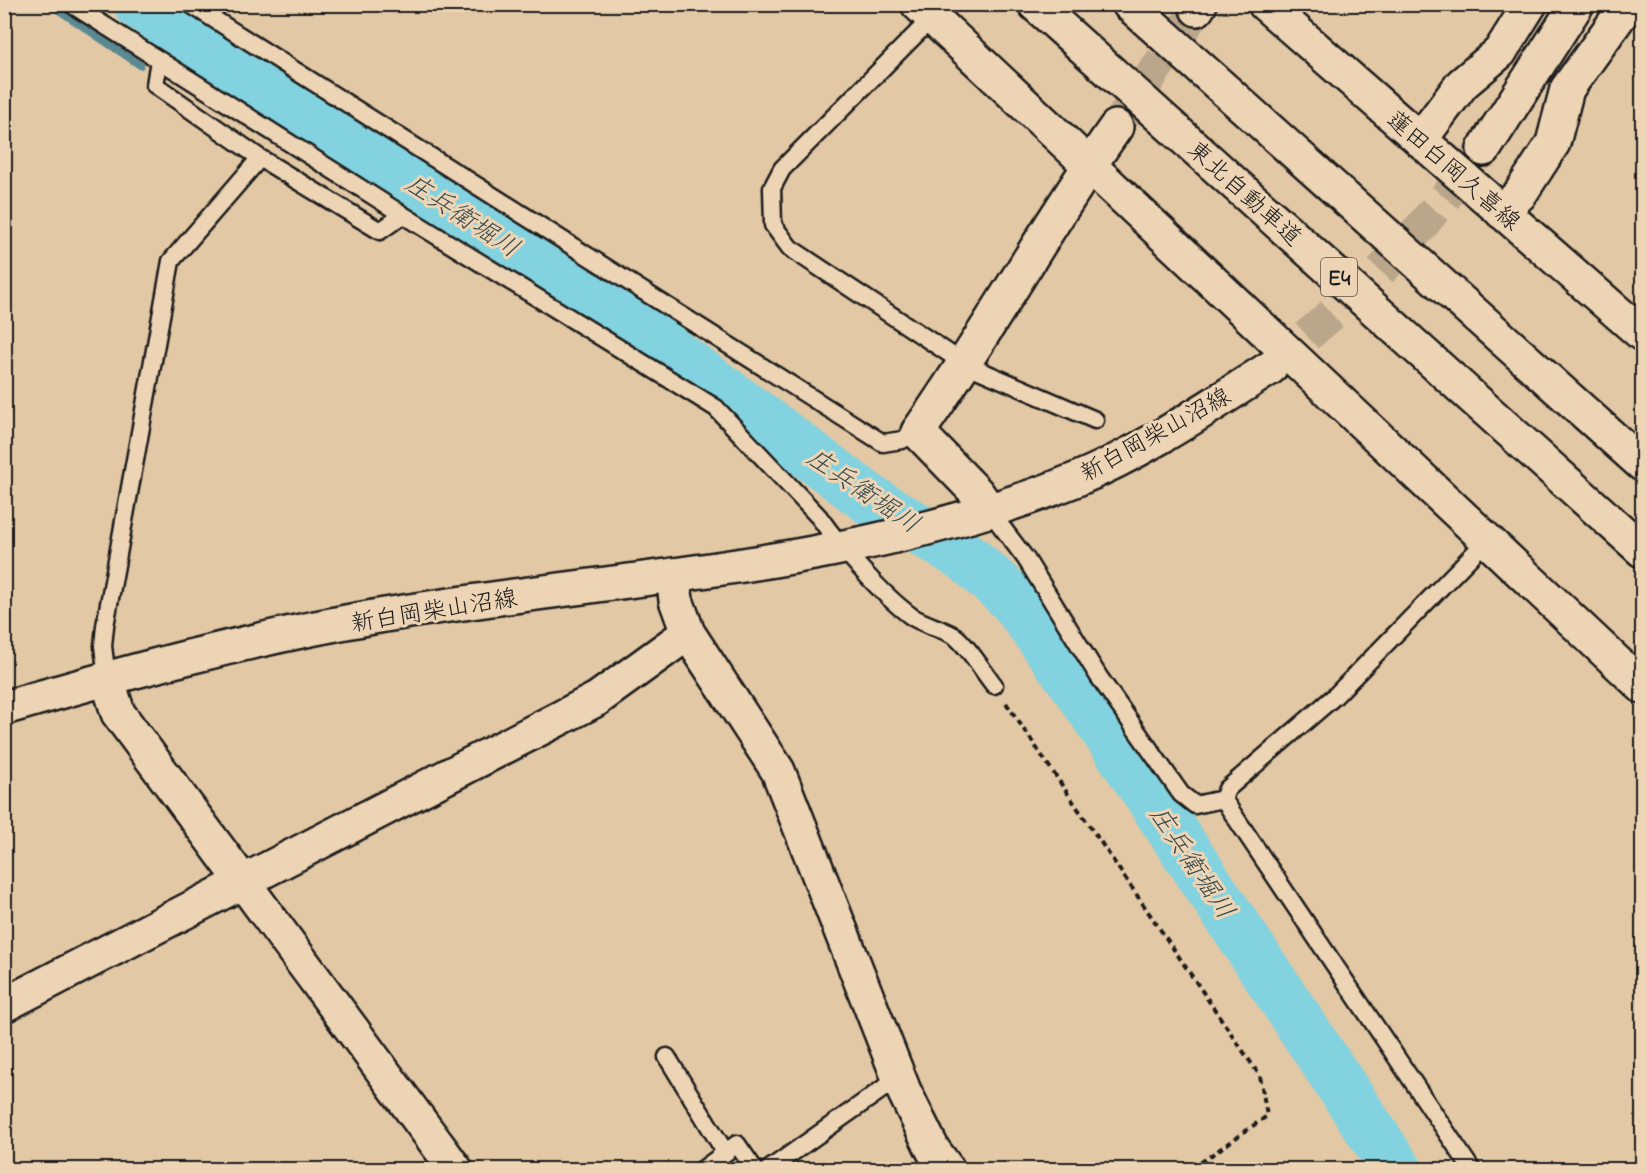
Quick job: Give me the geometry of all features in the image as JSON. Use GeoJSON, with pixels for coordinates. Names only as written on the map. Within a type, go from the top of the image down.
{"type":"FeatureCollection","features":[{"type":"Feature","properties":{"kind":"main road","name":"東北自動車道"},"geometry":{"type":"LineString","coordinates":[[1035,4],[1642,550]]}},
{"type":"Feature","properties":{"kind":"main road","name":"E4"},"geometry":{"type":"LineString","coordinates":[[1129,4],[1642,464]]}},
{"type":"Feature","properties":{"kind":"main road","name":"蓮田白岡久喜線"},"geometry":{"type":"LineString","coordinates":[[1265,4],[1642,334]]}},
{"type":"Feature","properties":{"kind":"main road"},"geometry":{"type":"LineString","coordinates":[[1420,140],[1462,84],[1500,52],[1530,4]]}},
{"type":"Feature","properties":{"kind":"main road"},"geometry":{"type":"LineString","coordinates":[[1484,149],[1577,4]]}},
{"type":"Feature","properties":{"kind":"main road"},"geometry":{"type":"LineString","coordinates":[[925,11],[1642,686]]}},
{"type":"Feature","properties":{"kind":"main road"},"geometry":{"type":"LineString","coordinates":[[1502,212],[1520,194],[1553,143],[1567,89],[1631,15]]}},
{"type":"Feature","properties":{"kind":"main road"},"geometry":{"type":"LineString","coordinates":[[978,513],[977,493],[918,432],[965,364],[1088,166],[1116,127]]}},
{"type":"Feature","properties":{"kind":"main road","name":"新白岡柴山沼線"},"geometry":{"type":"LineString","coordinates":[[4,708],[107,678],[378,616],[776,561],[856,545],[978,513],[1069,482],[1125,456],[1163,436],[1270,368]]}},
{"type":"Feature","properties":{"kind":"main road"},"geometry":{"type":"LineString","coordinates":[[673,575],[676,600],[688,633],[778,771],[898,1078],[933,1150],[948,1170]]}},
{"type":"Feature","properties":{"kind":"main road"},"geometry":{"type":"LineString","coordinates":[[4,1005],[597,699],[688,633]]}},
{"type":"Feature","properties":{"kind":"main road"},"geometry":{"type":"LineString","coordinates":[[107,678],[118,713],[456,1170]]}},
{"type":"Feature","properties":{"kind":"lane"},"geometry":{"type":"LineString","coordinates":[[71,4],[403,215],[716,408],[819,517],[856,545],[881,590],[911,616],[955,636],[994,685]]}},
{"type":"Feature","properties":{"kind":"lane"},"geometry":{"type":"LineString","coordinates":[[197,6],[883,443],[903,440],[918,432]]}},
{"type":"Feature","properties":{"kind":"lane"},"geometry":{"type":"LineString","coordinates":[[925,11],[782,169],[772,188],[773,225],[790,248],[965,364],[1095,420]]}},
{"type":"Feature","properties":{"kind":"lane"},"geometry":{"type":"LineString","coordinates":[[159,60],[155,85],[260,158],[380,231],[403,215]]}},
{"type":"Feature","properties":{"kind":"lane"},"geometry":{"type":"LineString","coordinates":[[107,678],[103,646],[105,626],[171,261],[260,158]]}},
{"type":"Feature","properties":{"kind":"lane"},"geometry":{"type":"LineString","coordinates":[[978,513],[1026,559],[1099,677],[1181,794],[1195,805],[1223,799]]}},
{"type":"Feature","properties":{"kind":"lane"},"geometry":{"type":"LineString","coordinates":[[1223,799],[1227,789],[1335,696],[1488,539]]}},
{"type":"Feature","properties":{"kind":"lane"},"geometry":{"type":"LineString","coordinates":[[1223,799],[1472,1170]]}},
{"type":"Feature","properties":{"kind":"lane"},"geometry":{"type":"LineString","coordinates":[[667,1057],[725,1152]]}},
{"type":"Feature","properties":{"kind":"lane"},"geometry":{"type":"LineString","coordinates":[[768,1170],[898,1078]]}},
{"type":"Feature","properties":{"kind":"lane"},"geometry":{"type":"LineString","coordinates":[[702,1170],[737,1144],[755,1170]]}},
{"type":"Feature","properties":{"kind":"path"},"geometry":{"type":"LineString","coordinates":[[994,685],[1260,1076],[1266,1116],[1190,1170]]}},
{"type":"Feature","properties":{"kind":"waterway"},"geometry":{"type":"LineString","coordinates":[[50,4],[140,65]]}},
{"type":"Feature","properties":{"kind":"waterway","name":"庄兵衛堀川"},"geometry":{"type":"LineString","coordinates":[[139,4],[498,240],[654,339],[872,501],[966,557],[1014,600],[1076,685],[1397,1170]]}},
{"type":"Feature","properties":{"kind":"tunnel"},"geometry":{"type":"LineString","coordinates":[[1116,127],[1197,9]]}},
{"type":"Feature","properties":{"kind":"tunnel"},"geometry":{"type":"LineString","coordinates":[[1270,368],[1377,275],[1420,228],[1484,149]]}}]}
